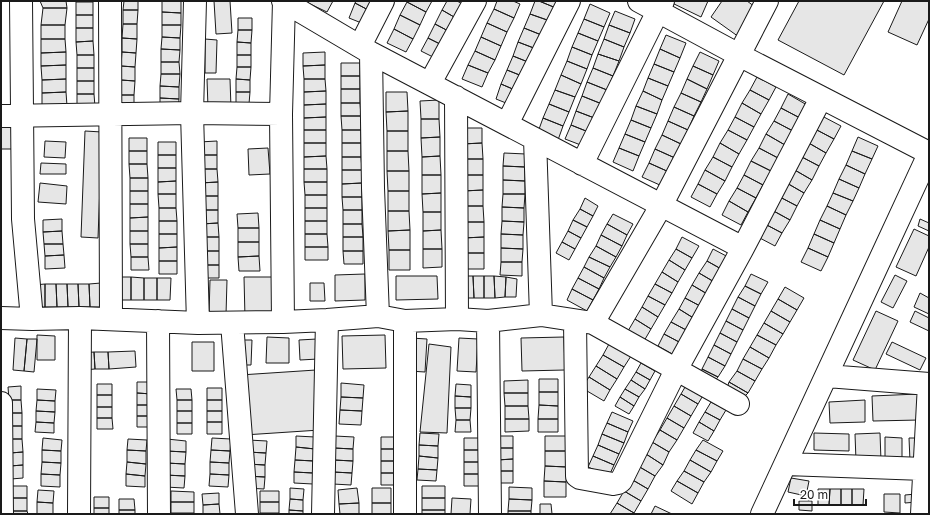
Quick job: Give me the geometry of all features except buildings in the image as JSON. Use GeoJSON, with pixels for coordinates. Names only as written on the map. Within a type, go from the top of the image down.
{"type":"FeatureCollection","features":[{"type":"Feature","properties":{"kind":"street"},"geometry":{"type":"LineString","coordinates":[[21,1],[11,115],[32,319]]}},
{"type":"Feature","properties":{"kind":"street"},"geometry":{"type":"LineString","coordinates":[[110,1],[112,319]]}},
{"type":"Feature","properties":{"kind":"street"},"geometry":{"type":"LineString","coordinates":[[195,1],[192,113],[198,324]]}},
{"type":"Feature","properties":{"kind":"street"},"geometry":{"type":"LineString","coordinates":[[283,322],[281,114],[284,1],[366,49],[743,248]]}},
{"type":"Feature","properties":{"kind":"street"},"geometry":{"type":"LineString","coordinates":[[378,316],[366,49],[383,1]]}},
{"type":"Feature","properties":{"kind":"street"},"geometry":{"type":"LineString","coordinates":[[430,83],[475,1]]}},
{"type":"Feature","properties":{"kind":"street"},"geometry":{"type":"LineString","coordinates":[[507,124],[569,1]]}},
{"type":"Feature","properties":{"kind":"street"},"geometry":{"type":"LineString","coordinates":[[639,1],[661,6],[739,55],[929,153],[762,514]]}},
{"type":"Feature","properties":{"kind":"street"},"geometry":{"type":"LineString","coordinates":[[767,1],[661,206],[584,322],[578,477],[613,484],[621,481],[676,370],[743,248],[822,98]]}},
{"type":"Feature","properties":{"kind":"street"},"geometry":{"type":"LineString","coordinates":[[582,164],[661,6]]}},
{"type":"Feature","properties":{"kind":"street"},"geometry":{"type":"LineString","coordinates":[[456,96],[457,319]]}},
{"type":"Feature","properties":{"kind":"street"},"geometry":{"type":"LineString","coordinates":[[11,115],[192,113],[281,114]]}},
{"type":"Feature","properties":{"kind":"street"},"geometry":{"type":"LineString","coordinates":[[535,139],[541,315]]}},
{"type":"Feature","properties":{"kind":"street"},"geometry":{"type":"LineString","coordinates":[[1,318],[80,318],[198,324],[283,322],[378,316],[405,321],[457,319],[488,321],[541,315],[584,322],[738,404]]}},
{"type":"Feature","properties":{"kind":"street"},"geometry":{"type":"LineString","coordinates":[[79,514],[80,318]]}},
{"type":"Feature","properties":{"kind":"street"},"geometry":{"type":"LineString","coordinates":[[323,514],[327,320]]}},
{"type":"Feature","properties":{"kind":"street"},"geometry":{"type":"LineString","coordinates":[[405,321],[405,514]]}},
{"type":"Feature","properties":{"kind":"street"},"geometry":{"type":"LineString","coordinates":[[488,321],[490,514]]}},
{"type":"Feature","properties":{"kind":"street"},"geometry":{"type":"LineString","coordinates":[[158,322],[159,514]]}},
{"type":"Feature","properties":{"kind":"street"},"geometry":{"type":"LineString","coordinates":[[232,323],[247,514]]}},
{"type":"Feature","properties":{"kind":"street"},"geometry":{"type":"LineString","coordinates":[[826,376],[929,384],[922,514]]}},
{"type":"Feature","properties":{"kind":"street"},"geometry":{"type":"LineString","coordinates":[[1,403],[2,514]]}},
{"type":"Feature","properties":{"kind":"street"},"geometry":{"type":"LineString","coordinates":[[786,464],[924,469]]}}]}
